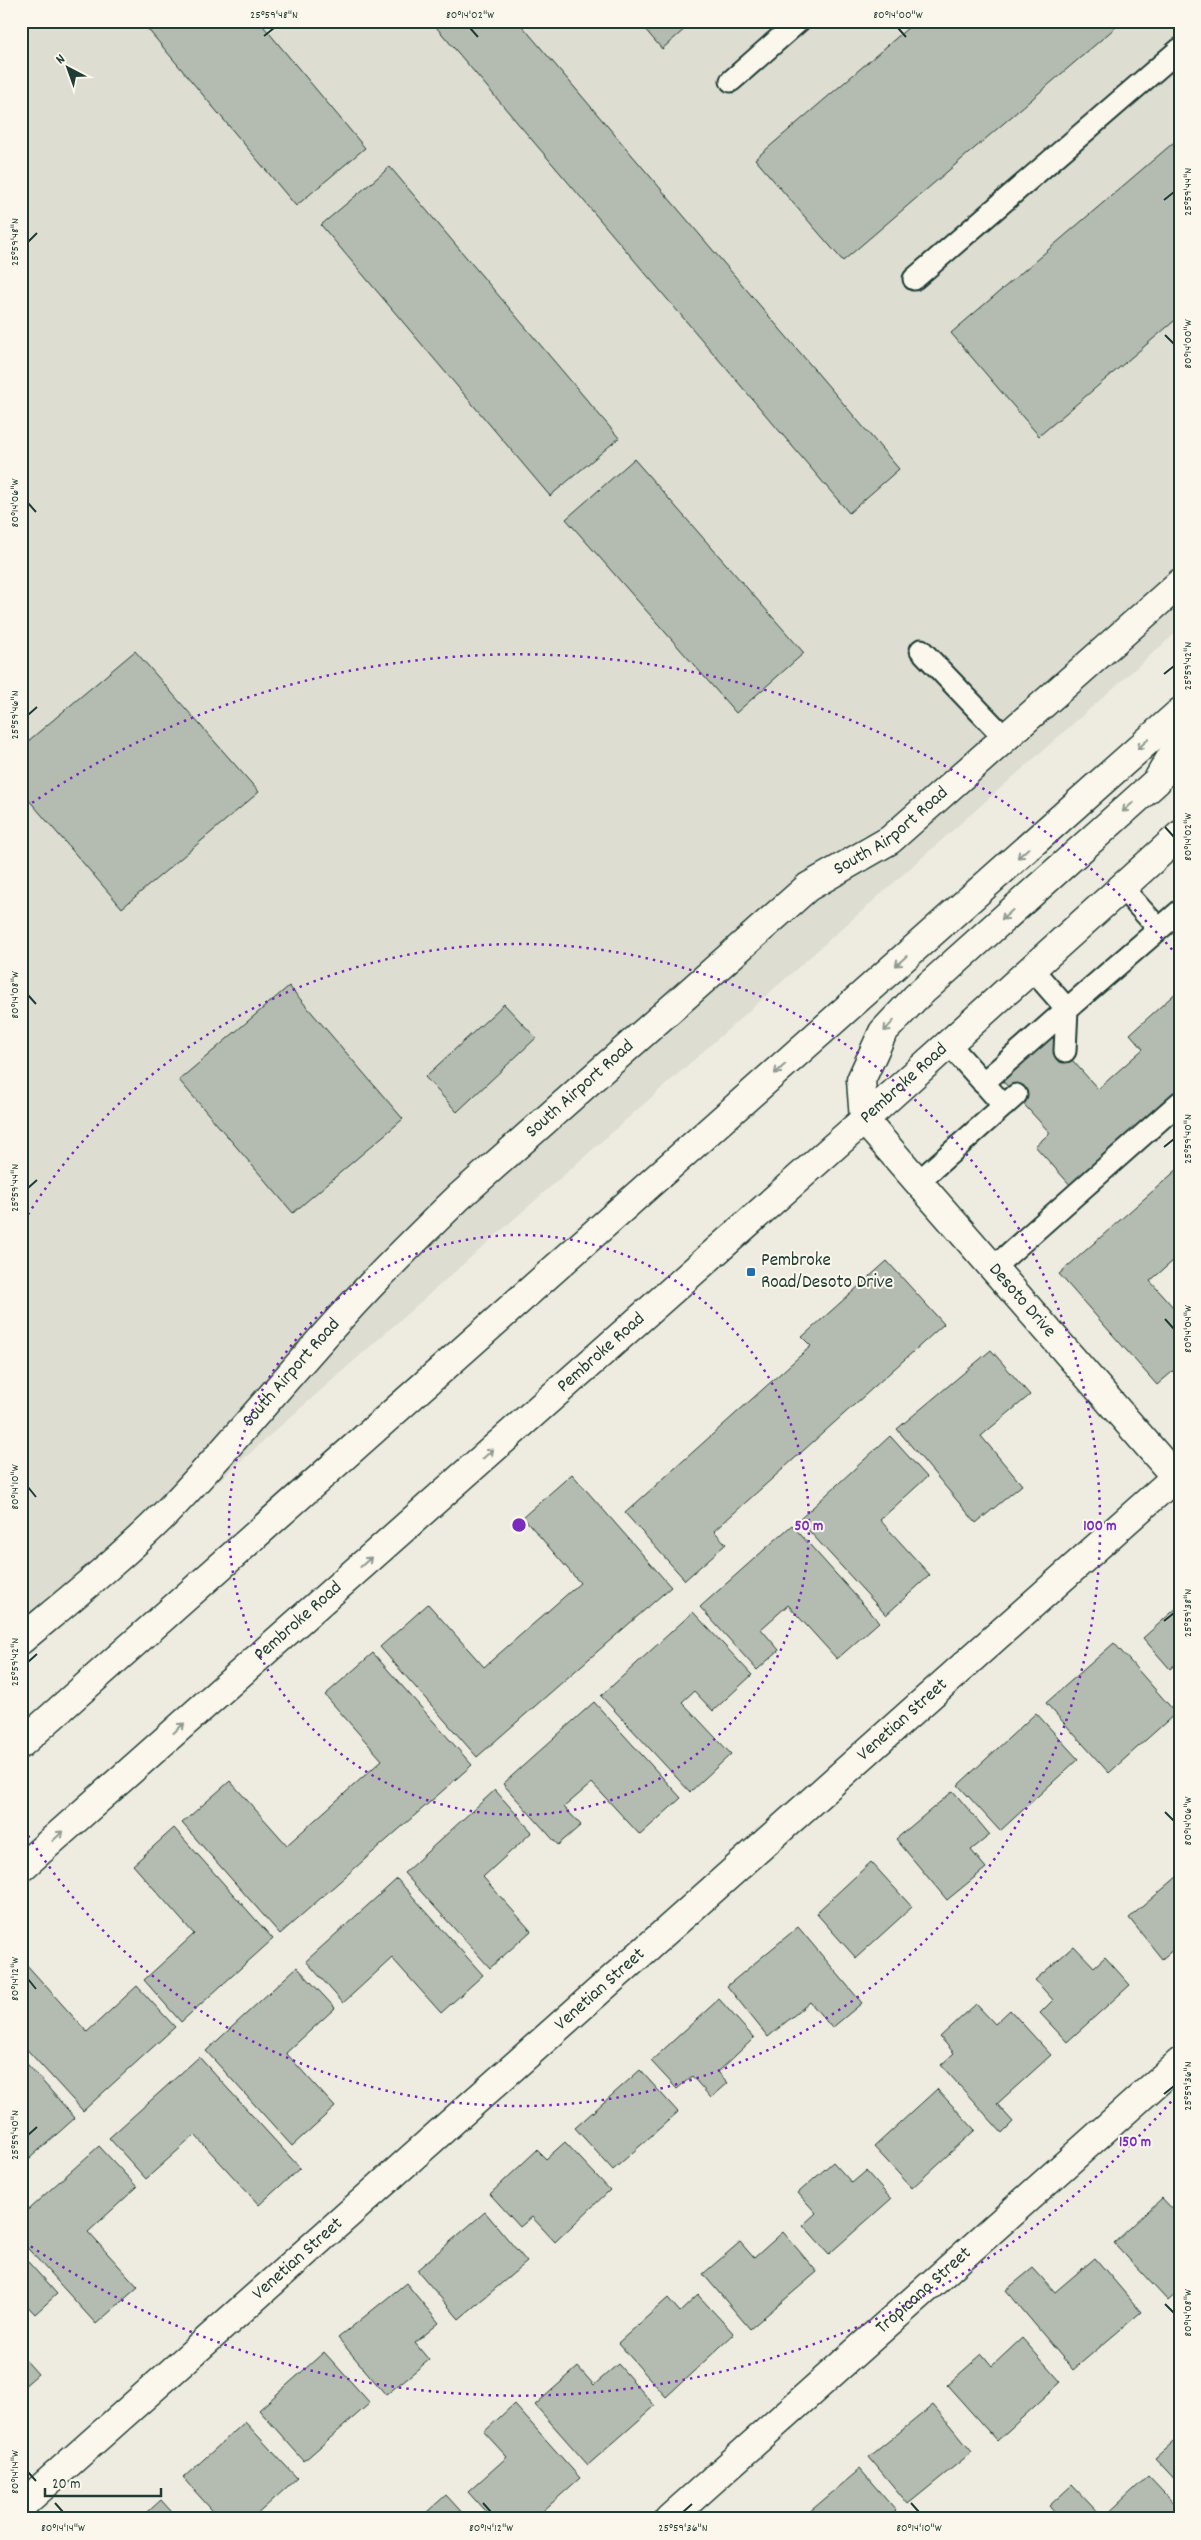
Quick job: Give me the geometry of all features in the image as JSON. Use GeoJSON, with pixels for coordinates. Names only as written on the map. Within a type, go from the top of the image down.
{"type":"FeatureCollection","features":[{"type":"Feature","properties":{"kind":"street","name":"South Airport Road"},"geometry":{"type":"LineString","coordinates":[[21,1640],[105,1569],[165,1514],[224,1450],[352,1304],[459,1197],[808,887],[890,840],[1180,583]]}},
{"type":"Feature","properties":{"kind":"street"},"geometry":{"type":"LineString","coordinates":[[21,1744],[1180,712]]}},
{"type":"Feature","properties":{"kind":"street"},"geometry":{"type":"LineString","coordinates":[[864,1120],[861,1080],[883,1032],[915,998],[1157,781],[1180,742]]}},
{"type":"Feature","properties":{"kind":"street","name":"Pembroke Road"},"geometry":{"type":"LineString","coordinates":[[21,1868],[864,1120],[1180,835]]}},
{"type":"Feature","properties":{"kind":"street","name":"Desoto Drive"},"geometry":{"type":"LineString","coordinates":[[864,1120],[1178,1477]]}},
{"type":"Feature","properties":{"kind":"street","name":"Venetian Street"},"geometry":{"type":"LineString","coordinates":[[21,2506],[1178,1477]]}},
{"type":"Feature","properties":{"kind":"street","name":"Tropicana Street"},"geometry":{"type":"LineString","coordinates":[[669,2519],[1180,2062]]}},
{"type":"Feature","properties":{"kind":"lane"},"geometry":{"type":"LineString","coordinates":[[730,81],[799,21]]}},
{"type":"Feature","properties":{"kind":"lane"},"geometry":{"type":"LineString","coordinates":[[914,280],[1180,49]]}},
{"type":"Feature","properties":{"kind":"lane"},"geometry":{"type":"LineString","coordinates":[[921,650],[1005,738]]}},
{"type":"Feature","properties":{"kind":"lane"},"geometry":{"type":"LineString","coordinates":[[1122,888],[1159,929]]}},
{"type":"Feature","properties":{"kind":"lane"},"geometry":{"type":"LineString","coordinates":[[983,1083],[1180,911]]}},
{"type":"Feature","properties":{"kind":"lane"},"geometry":{"type":"LineString","coordinates":[[1032,969],[1067,1009],[1065,1051]]}},
{"type":"Feature","properties":{"kind":"lane"},"geometry":{"type":"LineString","coordinates":[[918,1182],[1010,1101],[983,1083],[949,1044]]}},
{"type":"Feature","properties":{"kind":"lane"},"geometry":{"type":"LineString","coordinates":[[993,1268],[1180,1102]]}},
{"type":"Feature","properties":{"kind":"shaded area"},"geometry":{"type":"Polygon","coordinates":[[[21,21],[1180,21],[1180,629],[21,1656],[21,21]]]}},
{"type":"Feature","properties":{"kind":"building"},"geometry":{"type":"Polygon","coordinates":[[[141,21],[259,21],[365,148],[296,206],[141,21]]]}},
{"type":"Feature","properties":{"kind":"building"},"geometry":{"type":"Polygon","coordinates":[[[431,21],[518,21],[899,469],[849,513],[431,21]]]}},
{"type":"Feature","properties":{"kind":"building"},"geometry":{"type":"Polygon","coordinates":[[[638,21],[694,21],[662,49],[638,21]]]}},
{"type":"Feature","properties":{"kind":"building"},"geometry":{"type":"Polygon","coordinates":[[[916,21],[1123,21],[843,261],[755,159],[916,21]]]}},
{"type":"Feature","properties":{"kind":"building"},"geometry":{"type":"Polygon","coordinates":[[[1180,137],[1180,316],[1039,436],[951,333],[1180,137]]]}},
{"type":"Feature","properties":{"kind":"building"},"geometry":{"type":"Polygon","coordinates":[[[390,167],[619,438],[550,496],[321,225],[390,167]]]}},
{"type":"Feature","properties":{"kind":"building"},"geometry":{"type":"Polygon","coordinates":[[[634,459],[804,653],[736,713],[566,519],[634,459]]]}},
{"type":"Feature","properties":{"kind":"building"},"geometry":{"type":"Polygon","coordinates":[[[135,651],[259,792],[122,908],[21,791],[21,747],[135,651]]]}},
{"type":"Feature","properties":{"kind":"building"},"geometry":{"type":"Polygon","coordinates":[[[289,986],[403,1119],[293,1213],[179,1080],[289,986]]]}},
{"type":"Feature","properties":{"kind":"building"},"geometry":{"type":"Polygon","coordinates":[[[1180,989],[1180,1095],[1073,1188],[1035,1146],[1050,1133],[999,1077],[1048,1033],[1098,1089],[1143,1049],[1130,1034],[1180,989]]]}},
{"type":"Feature","properties":{"kind":"building"},"geometry":{"type":"Polygon","coordinates":[[[504,1004],[536,1038],[457,1112],[425,1077],[504,1004]]]}},
{"type":"Feature","properties":{"kind":"building"},"geometry":{"type":"Polygon","coordinates":[[[1180,1167],[1180,1255],[1150,1281],[1180,1315],[1180,1365],[1157,1385],[1059,1274],[1180,1167]]]}},
{"type":"Feature","properties":{"kind":"building"},"geometry":{"type":"Polygon","coordinates":[[[887,1261],[944,1324],[714,1531],[726,1544],[685,1580],[625,1513],[811,1346],[802,1337],[887,1261]]]}},
{"type":"Feature","properties":{"kind":"building"},"geometry":{"type":"Polygon","coordinates":[[[991,1350],[1030,1395],[981,1436],[1022,1485],[976,1523],[897,1429],[991,1350]]]}},
{"type":"Feature","properties":{"kind":"building"},"geometry":{"type":"Polygon","coordinates":[[[890,1436],[927,1477],[880,1520],[930,1575],[886,1615],[799,1520],[890,1436]]]}},
{"type":"Feature","properties":{"kind":"building"},"geometry":{"type":"Polygon","coordinates":[[[572,1474],[671,1587],[477,1757],[380,1647],[428,1604],[484,1667],[580,1583],[523,1517],[572,1474]]]}},
{"type":"Feature","properties":{"kind":"building"},"geometry":{"type":"Polygon","coordinates":[[[792,1525],[879,1622],[837,1659],[788,1605],[761,1629],[779,1650],[757,1670],[700,1607],[792,1525]]]}},
{"type":"Feature","properties":{"kind":"building"},"geometry":{"type":"Polygon","coordinates":[[[1180,1605],[1180,1660],[1170,1669],[1143,1638],[1180,1605]]]}},
{"type":"Feature","properties":{"kind":"building"},"geometry":{"type":"Polygon","coordinates":[[[693,1612],[752,1675],[713,1711],[694,1691],[682,1702],[731,1754],[690,1792],[601,1696],[693,1612]]]}},
{"type":"Feature","properties":{"kind":"building"},"geometry":{"type":"Polygon","coordinates":[[[1114,1643],[1176,1713],[1109,1773],[1046,1703],[1114,1643]]]}},
{"type":"Feature","properties":{"kind":"building"},"geometry":{"type":"Polygon","coordinates":[[[373,1653],[472,1765],[280,1934],[182,1823],[230,1781],[287,1845],[382,1760],[325,1695],[373,1653]]]}},
{"type":"Feature","properties":{"kind":"building"},"geometry":{"type":"Polygon","coordinates":[[[594,1702],[681,1798],[640,1835],[592,1783],[564,1807],[581,1825],[558,1845],[503,1784],[594,1702]]]}},
{"type":"Feature","properties":{"kind":"building"},"geometry":{"type":"Polygon","coordinates":[[[1036,1713],[1078,1759],[1000,1831],[958,1785],[1036,1713]]]}},
{"type":"Feature","properties":{"kind":"building"},"geometry":{"type":"Polygon","coordinates":[[[495,1790],[532,1832],[483,1877],[531,1931],[490,1968],[404,1873],[495,1790]]]}},
{"type":"Feature","properties":{"kind":"building"},"geometry":{"type":"Polygon","coordinates":[[[953,1791],[990,1835],[971,1850],[986,1868],[947,1900],[896,1839],[953,1791]]]}},
{"type":"Feature","properties":{"kind":"building"},"geometry":{"type":"Polygon","coordinates":[[[174,1828],[273,1939],[181,2022],[144,1980],[194,1934],[133,1865],[174,1828]]]}},
{"type":"Feature","properties":{"kind":"building"},"geometry":{"type":"Polygon","coordinates":[[[871,1862],[912,1907],[856,1958],[816,1913],[871,1862]]]}},
{"type":"Feature","properties":{"kind":"building"},"geometry":{"type":"Polygon","coordinates":[[[1178,1876],[1180,1944],[1162,1959],[1129,1918],[1178,1876]]]}},
{"type":"Feature","properties":{"kind":"building"},"geometry":{"type":"Polygon","coordinates":[[[397,1879],[483,1975],[441,2013],[392,1958],[343,2003],[306,1961],[397,1879]]]}},
{"type":"Feature","properties":{"kind":"building"},"geometry":{"type":"Polygon","coordinates":[[[798,1927],[862,2003],[832,2028],[810,2002],[768,2037],[727,1986],[798,1927]]]}},
{"type":"Feature","properties":{"kind":"building"},"geometry":{"type":"Polygon","coordinates":[[[1074,1946],[1094,1967],[1105,1957],[1130,1985],[1067,2042],[1040,2013],[1053,2000],[1035,1980],[1074,1946]]]}},
{"type":"Feature","properties":{"kind":"building"},"geometry":{"type":"Polygon","coordinates":[[[25,1963],[87,2032],[137,1986],[175,2027],[83,2111],[21,2043],[21,1967],[25,1963]]]}},
{"type":"Feature","properties":{"kind":"building"},"geometry":{"type":"Polygon","coordinates":[[[297,1967],[335,2008],[286,2053],[335,2107],[292,2146],[206,2051],[297,1967]]]}},
{"type":"Feature","properties":{"kind":"building"},"geometry":{"type":"Polygon","coordinates":[[[719,1999],[754,2038],[718,2072],[728,2083],[711,2098],[692,2076],[677,2089],[651,2061],[719,1999]]]}},
{"type":"Feature","properties":{"kind":"building"},"geometry":{"type":"Polygon","coordinates":[[[976,2004],[995,2024],[1010,2010],[1051,2055],[997,2104],[1013,2122],[1002,2133],[941,2065],[954,2053],[940,2037],[976,2004]]]}},
{"type":"Feature","properties":{"kind":"building"},"geometry":{"type":"Polygon","coordinates":[[[21,2057],[75,2118],[21,2166],[21,2057]]]}},
{"type":"Feature","properties":{"kind":"building"},"geometry":{"type":"Polygon","coordinates":[[[199,2057],[300,2168],[259,2205],[195,2135],[146,2179],[109,2138],[199,2057]]]}},
{"type":"Feature","properties":{"kind":"building"},"geometry":{"type":"Polygon","coordinates":[[[640,2070],[678,2112],[613,2170],[575,2128],[640,2070]]]}},
{"type":"Feature","properties":{"kind":"building"},"geometry":{"type":"Polygon","coordinates":[[[937,2089],[975,2130],[912,2188],[874,2147],[937,2089]]]}},
{"type":"Feature","properties":{"kind":"building"},"geometry":{"type":"Polygon","coordinates":[[[565,2142],[610,2190],[555,2242],[532,2217],[520,2227],[490,2194],[537,2150],[546,2159],[565,2142]]]}},
{"type":"Feature","properties":{"kind":"building"},"geometry":{"type":"Polygon","coordinates":[[[99,2146],[137,2187],[88,2232],[138,2287],[96,2324],[21,2241],[21,2216],[99,2146]]]}},
{"type":"Feature","properties":{"kind":"building"},"geometry":{"type":"Polygon","coordinates":[[[833,2162],[852,2183],[866,2171],[891,2199],[829,2254],[803,2225],[816,2213],[798,2193],[833,2162]]]}},
{"type":"Feature","properties":{"kind":"building"},"geometry":{"type":"Polygon","coordinates":[[[1162,2198],[1180,2217],[1180,2290],[1168,2301],[1114,2243],[1162,2198]]]}},
{"type":"Feature","properties":{"kind":"building"},"geometry":{"type":"Polygon","coordinates":[[[485,2212],[527,2262],[459,2319],[417,2270],[485,2212]]]}},
{"type":"Feature","properties":{"kind":"building"},"geometry":{"type":"Polygon","coordinates":[[[783,2232],[817,2272],[750,2329],[703,2274],[740,2242],[754,2258],[783,2232]]]}},
{"type":"Feature","properties":{"kind":"building"},"geometry":{"type":"Polygon","coordinates":[[[21,2254],[57,2294],[35,2314],[21,2299],[21,2254]]]}},
{"type":"Feature","properties":{"kind":"building"},"geometry":{"type":"Polygon","coordinates":[[[1095,2258],[1141,2312],[1073,2370],[1006,2290],[1033,2268],[1055,2292],[1095,2258]]]}},
{"type":"Feature","properties":{"kind":"building"},"geometry":{"type":"Polygon","coordinates":[[[406,2283],[439,2323],[415,2343],[429,2360],[386,2395],[338,2338],[406,2283]]]}},
{"type":"Feature","properties":{"kind":"building"},"geometry":{"type":"Polygon","coordinates":[[[698,2295],[734,2334],[666,2397],[618,2343],[668,2298],[680,2312],[698,2295]]]}},
{"type":"Feature","properties":{"kind":"building"},"geometry":{"type":"Polygon","coordinates":[[[1022,2338],[1061,2382],[997,2441],[947,2385],[982,2354],[992,2366],[1022,2338]]]}},
{"type":"Feature","properties":{"kind":"building"},"geometry":{"type":"Polygon","coordinates":[[[324,2352],[370,2403],[304,2461],[259,2410],[324,2352]]]}},
{"type":"Feature","properties":{"kind":"building"},"geometry":{"type":"Polygon","coordinates":[[[21,2355],[38,2374],[21,2389],[21,2355]]]}},
{"type":"Feature","properties":{"kind":"building"},"geometry":{"type":"Polygon","coordinates":[[[618,2364],[655,2406],[588,2465],[535,2405],[578,2367],[594,2385],[618,2364]]]}},
{"type":"Feature","properties":{"kind":"building"},"geometry":{"type":"Polygon","coordinates":[[[514,2404],[580,2478],[534,2519],[492,2519],[468,2492],[507,2457],[484,2432],[514,2404]]]}},
{"type":"Feature","properties":{"kind":"building"},"geometry":{"type":"Polygon","coordinates":[[[933,2405],[972,2452],[908,2504],[869,2457],[933,2405]]]}},
{"type":"Feature","properties":{"kind":"building"},"geometry":{"type":"Polygon","coordinates":[[[245,2422],[297,2478],[252,2519],[220,2519],[183,2478],[245,2422]]]}},
{"type":"Feature","properties":{"kind":"building"},"geometry":{"type":"Polygon","coordinates":[[[1180,2436],[1180,2485],[1155,2458],[1180,2436]]]}},
{"type":"Feature","properties":{"kind":"building"},"geometry":{"type":"Polygon","coordinates":[[[860,2469],[896,2511],[887,2519],[801,2519],[860,2469]]]}},
{"type":"Feature","properties":{"kind":"building"},"geometry":{"type":"Polygon","coordinates":[[[1148,2476],[1180,2510],[1180,2519],[1060,2519],[1049,2506],[1072,2485],[1103,2518],[1148,2476]]]}},
{"type":"Feature","properties":{"kind":"building"},"geometry":{"type":"Polygon","coordinates":[[[446,2495],[468,2519],[419,2519],[446,2495]]]}},
{"type":"Feature","properties":{"kind":"building"},"geometry":{"type":"Polygon","coordinates":[[[161,2500],[178,2519],[140,2519],[161,2500]]]}},
{"type":"Feature","properties":{"kind":"place","name":"Pembroke Road/Desoto Drive"},"geometry":{"type":"Point","coordinates":[751,1272]}}]}
